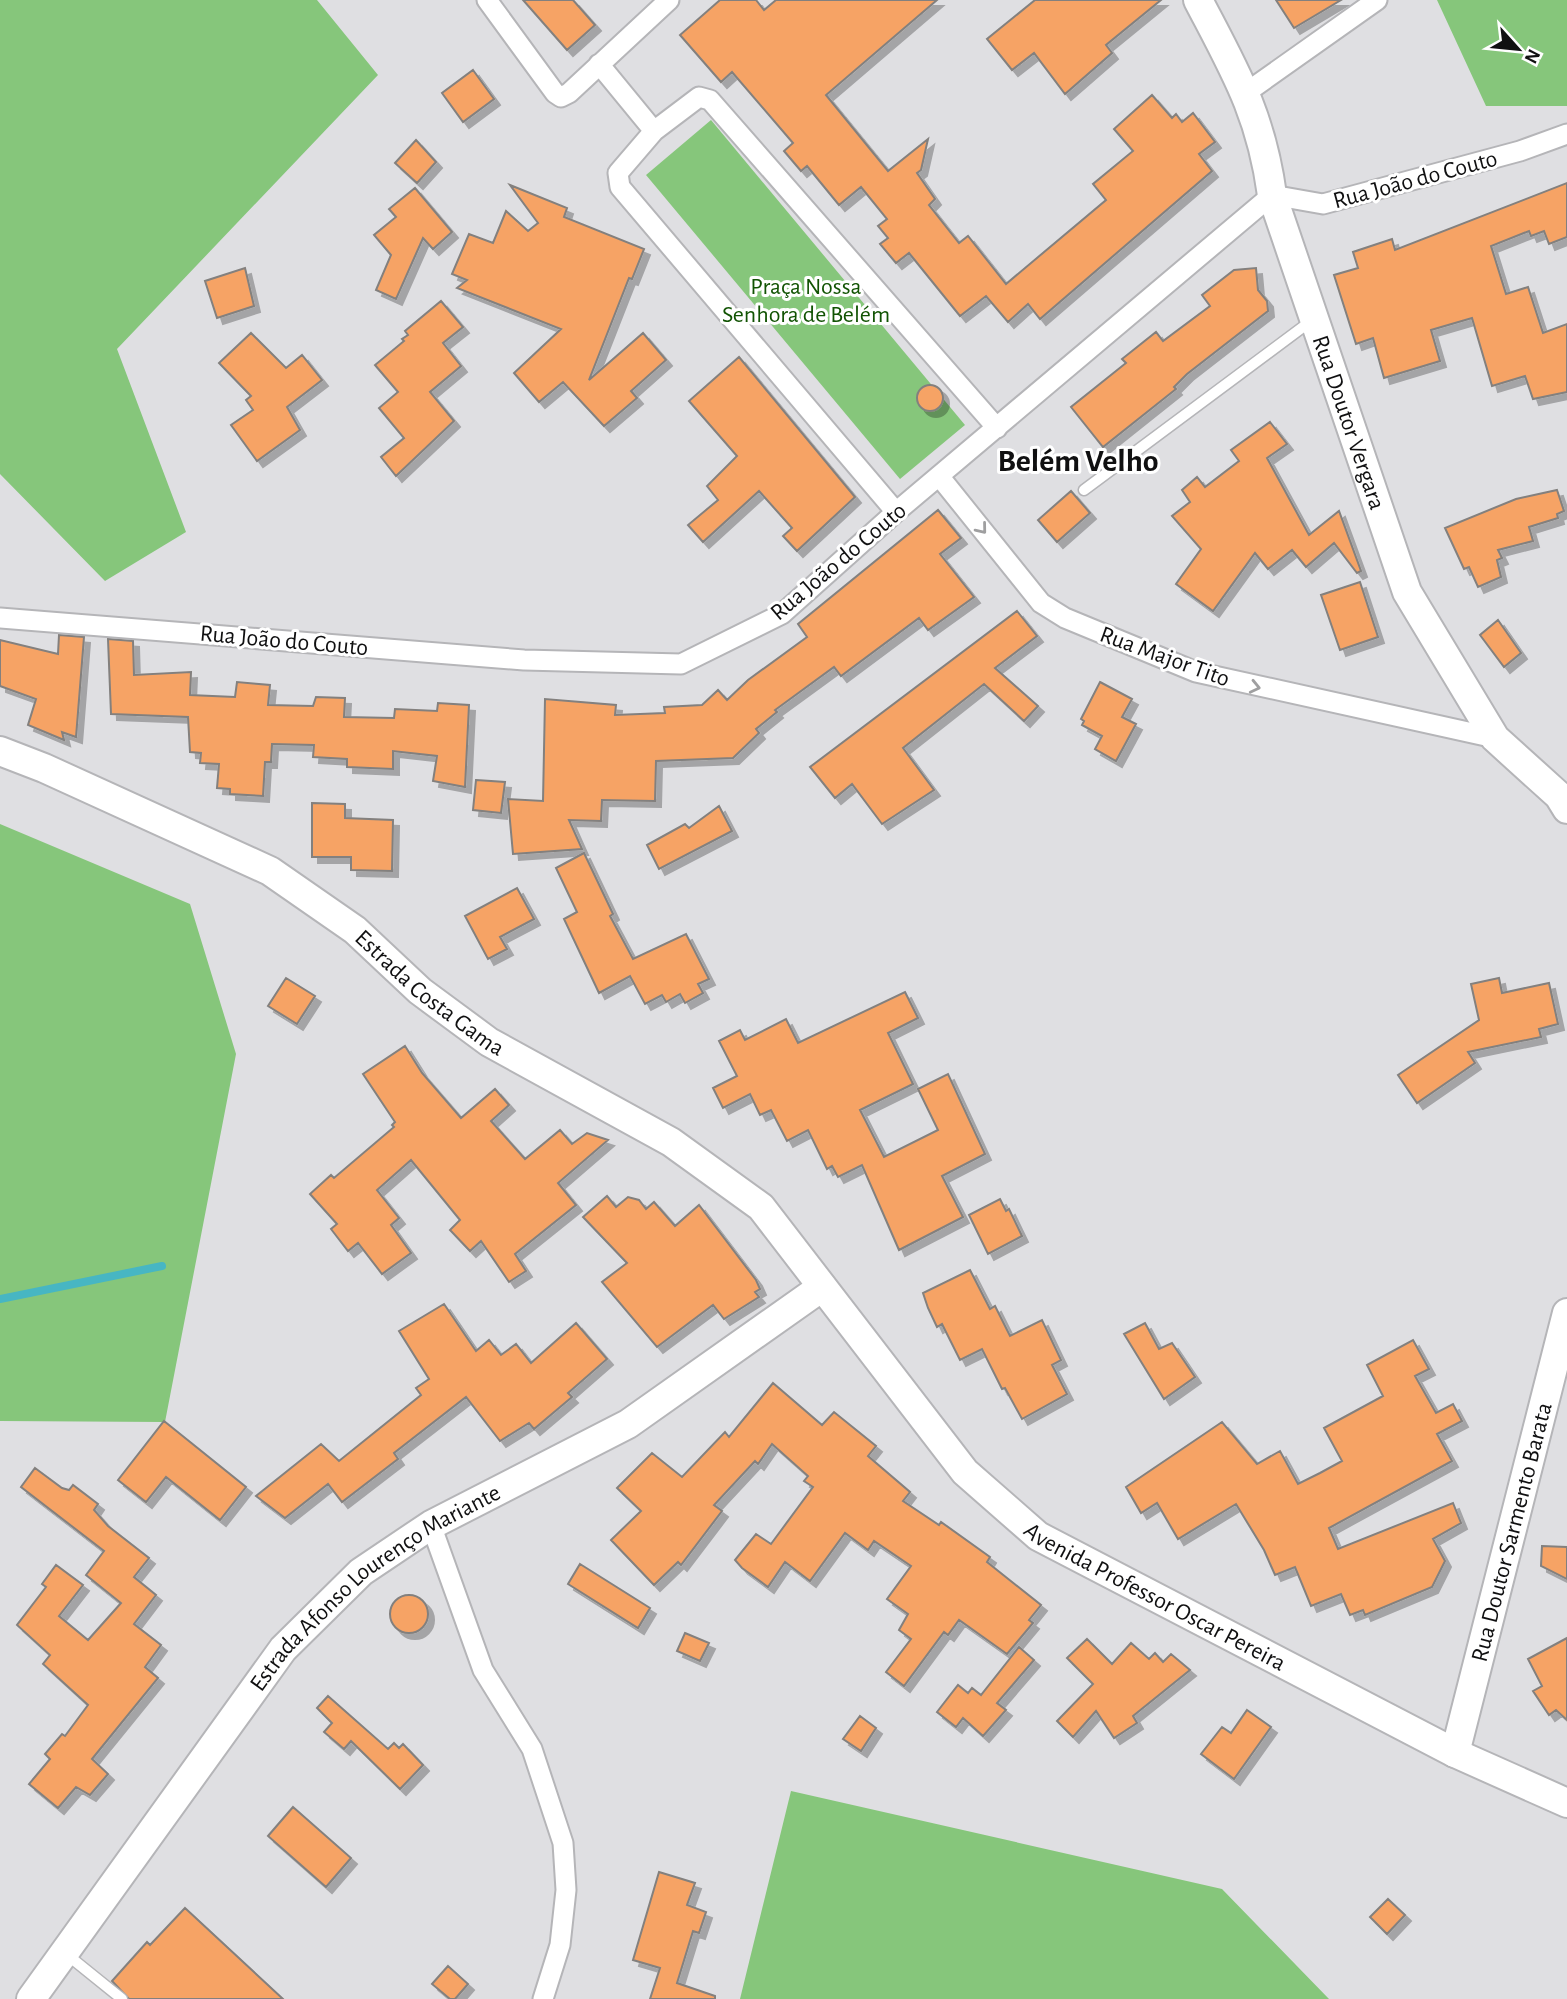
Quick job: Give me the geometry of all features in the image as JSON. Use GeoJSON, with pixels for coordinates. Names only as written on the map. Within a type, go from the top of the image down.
{"type":"FeatureCollection","features":[{"type":"Feature","properties":{"kind":"main road","name":"Rua Doutor Vergara"},"geometry":{"type":"LineString","coordinates":[[1198,0],[1247,92],[1260,128],[1272,195],[1407,592],[1495,738],[1559,796],[1567,809]]}},
{"type":"Feature","properties":{"kind":"main road","name":"Estrada Costa Gama"},"geometry":{"type":"LineString","coordinates":[[0,751],[44,768],[270,871],[355,930],[420,991],[489,1042],[671,1142],[761,1207],[822,1287]]}},
{"type":"Feature","properties":{"kind":"main road","name":"Estrada Afonso Lourenço Mariante"},"geometry":{"type":"LineString","coordinates":[[31,1999],[283,1648],[361,1572],[431,1525],[628,1424],[822,1287]]}},
{"type":"Feature","properties":{"kind":"main road","name":"Avenida Professor Oscar Pereira"},"geometry":{"type":"LineString","coordinates":[[822,1287],[965,1472],[1038,1536],[1455,1753],[1567,1803]]}},
{"type":"Feature","properties":{"kind":"main road","name":"Rua Doutor Sarmento Barata"},"geometry":{"type":"LineString","coordinates":[[1455,1753],[1567,1312]]}},
{"type":"Feature","properties":{"kind":"street"},"geometry":{"type":"LineString","coordinates":[[487,0],[555,93],[561,97],[569,93],[669,0]]}},
{"type":"Feature","properties":{"kind":"street"},"geometry":{"type":"LineString","coordinates":[[1247,92],[1377,0]]}},
{"type":"Feature","properties":{"kind":"street"},"geometry":{"type":"LineString","coordinates":[[599,64],[654,131]]}},
{"type":"Feature","properties":{"kind":"street"},"geometry":{"type":"LineString","coordinates":[[896,512],[620,187],[618,173],[654,131],[699,97],[710,100],[997,428]]}},
{"type":"Feature","properties":{"kind":"street","name":"Rua João do Couto"},"geometry":{"type":"LineString","coordinates":[[0,618],[524,660],[681,664],[782,614],[896,512],[1272,195],[1323,204],[1520,151],[1567,134]]}},
{"type":"Feature","properties":{"kind":"street","name":"Rua Major Tito"},"geometry":{"type":"LineString","coordinates":[[939,476],[1041,603],[1065,618],[1196,673],[1495,738]]}},
{"type":"Feature","properties":{"kind":"street"},"geometry":{"type":"LineString","coordinates":[[431,1525],[483,1670],[531,1749],[563,1843],[566,1890],[560,1945],[543,1999]]}},
{"type":"Feature","properties":{"kind":"lane"},"geometry":{"type":"LineString","coordinates":[[1084,490],[1314,318]]}},
{"type":"Feature","properties":{"kind":"lane"},"geometry":{"type":"LineString","coordinates":[[64,1953],[122,1999]]}},
{"type":"Feature","properties":{"kind":"green space"},"geometry":{"type":"Polygon","coordinates":[[[0,0],[317,0],[378,75],[117,349],[186,532],[105,581],[0,474],[0,0]]]}},
{"type":"Feature","properties":{"kind":"green space"},"geometry":{"type":"Polygon","coordinates":[[[1437,0],[1567,0],[1567,106],[1486,106],[1437,0]]]}},
{"type":"Feature","properties":{"kind":"green space","name":"Praça Nossa Senhora de Belém"},"geometry":{"type":"Polygon","coordinates":[[[711,120],[965,425],[900,479],[646,175],[711,120]]]}},
{"type":"Feature","properties":{"kind":"green space"},"geometry":{"type":"Polygon","coordinates":[[[0,824],[190,904],[236,1054],[165,1422],[0,1421],[0,824]]]}},
{"type":"Feature","properties":{"kind":"green space"},"geometry":{"type":"Polygon","coordinates":[[[791,1791],[1222,1889],[1329,1999],[740,1999],[791,1791]]]}},
{"type":"Feature","properties":{"kind":"building"},"geometry":{"type":"Polygon","coordinates":[[[523,0],[573,0],[595,25],[567,50],[523,0]]]}},
{"type":"Feature","properties":{"kind":"building"},"geometry":{"type":"Polygon","coordinates":[[[720,0],[756,0],[764,10],[776,0],[937,0],[826,95],[888,171],[928,139],[921,170],[917,173],[935,199],[929,205],[959,243],[968,236],[1006,284],[1106,200],[1093,184],[1133,151],[1114,129],[1152,95],[1172,118],[1176,114],[1182,122],[1193,113],[1215,142],[1199,154],[1212,171],[1040,319],[1028,304],[1008,322],[986,296],[960,316],[909,253],[896,263],[880,244],[888,238],[878,226],[887,219],[861,187],[839,205],[807,166],[801,171],[784,151],[793,143],[732,72],[721,82],[680,35],[720,0]]]}},
{"type":"Feature","properties":{"kind":"building"},"geometry":{"type":"Polygon","coordinates":[[[1035,0],[1161,0],[1106,45],[1112,53],[1065,94],[1034,53],[1012,70],[987,39],[1035,0]]]}},
{"type":"Feature","properties":{"kind":"building"},"geometry":{"type":"Polygon","coordinates":[[[1276,0],[1341,0],[1294,28],[1276,0]]]}},
{"type":"Feature","properties":{"kind":"building"},"geometry":{"type":"Polygon","coordinates":[[[473,70],[494,99],[463,122],[442,93],[473,70]]]}},
{"type":"Feature","properties":{"kind":"building"},"geometry":{"type":"Polygon","coordinates":[[[416,140],[436,162],[417,183],[395,163],[416,140]]]}},
{"type":"Feature","properties":{"kind":"building"},"geometry":{"type":"Polygon","coordinates":[[[1567,183],[1567,237],[1549,244],[1544,231],[1531,236],[1529,231],[1491,246],[1506,294],[1528,287],[1543,333],[1567,324],[1567,392],[1533,399],[1525,376],[1492,386],[1472,318],[1431,330],[1440,361],[1384,378],[1373,338],[1356,344],[1334,275],[1358,268],[1353,252],[1392,239],[1395,250],[1567,183]]]}},
{"type":"Feature","properties":{"kind":"building"},"geometry":{"type":"Polygon","coordinates":[[[510,185],[567,208],[564,217],[644,249],[632,279],[629,278],[589,380],[643,333],[666,360],[631,391],[637,398],[604,426],[563,382],[539,402],[514,373],[561,329],[457,288],[467,280],[452,274],[469,234],[493,243],[506,211],[528,231],[538,223],[510,185]]]}},
{"type":"Feature","properties":{"kind":"building"},"geometry":{"type":"Polygon","coordinates":[[[415,188],[452,232],[433,249],[423,238],[396,299],[376,290],[391,255],[374,235],[396,217],[389,209],[415,188]]]}},
{"type":"Feature","properties":{"kind":"building"},"geometry":{"type":"Polygon","coordinates":[[[245,268],[254,306],[217,318],[205,281],[245,268]]]}},
{"type":"Feature","properties":{"kind":"building"},"geometry":{"type":"Polygon","coordinates":[[[1256,268],[1258,290],[1267,301],[1268,311],[1187,374],[1174,387],[1176,389],[1103,447],[1071,407],[1126,363],[1122,359],[1156,332],[1163,341],[1210,306],[1202,295],[1234,270],[1256,268]]]}},
{"type":"Feature","properties":{"kind":"building"},"geometry":{"type":"Polygon","coordinates":[[[441,301],[463,327],[443,343],[461,366],[430,392],[454,421],[396,476],[381,457],[404,438],[379,408],[398,392],[375,365],[404,341],[402,339],[408,335],[405,331],[441,301]]]}},
{"type":"Feature","properties":{"kind":"building"},"geometry":{"type":"Polygon","coordinates":[[[251,333],[286,368],[302,355],[322,380],[287,407],[300,430],[257,461],[231,425],[253,410],[246,400],[251,396],[219,363],[251,333]]]}},
{"type":"Feature","properties":{"kind":"building"},"geometry":{"type":"Polygon","coordinates":[[[739,357],[855,497],[797,551],[783,536],[792,528],[759,491],[703,542],[688,525],[718,500],[707,486],[737,456],[689,401],[739,357]]]}},
{"type":"Feature","properties":{"kind":"building"},"geometry":{"type":"Polygon","coordinates":[[[930,385],[939,389],[943,398],[939,407],[930,411],[921,407],[917,398],[921,389],[930,385]]]}},
{"type":"Feature","properties":{"kind":"building"},"geometry":{"type":"Polygon","coordinates":[[[1270,422],[1287,444],[1267,458],[1309,535],[1339,511],[1361,571],[1357,573],[1334,543],[1306,567],[1292,550],[1268,569],[1255,553],[1213,611],[1176,584],[1201,549],[1172,516],[1190,502],[1182,490],[1197,477],[1205,487],[1239,461],[1231,450],[1270,422]]]}},
{"type":"Feature","properties":{"kind":"building"},"geometry":{"type":"Polygon","coordinates":[[[1557,490],[1564,511],[1557,514],[1558,518],[1529,527],[1533,541],[1498,550],[1502,558],[1497,560],[1501,577],[1478,587],[1469,567],[1464,569],[1445,528],[1516,499],[1557,490]]]}},
{"type":"Feature","properties":{"kind":"building"},"geometry":{"type":"Polygon","coordinates":[[[1071,491],[1090,513],[1057,542],[1038,520],[1071,491]]]}},
{"type":"Feature","properties":{"kind":"building"},"geometry":{"type":"Polygon","coordinates":[[[938,510],[961,538],[940,554],[974,597],[928,630],[919,618],[841,676],[834,667],[775,710],[777,712],[756,729],[759,733],[733,758],[656,761],[655,801],[602,800],[601,821],[569,820],[582,849],[513,854],[508,799],[543,801],[545,699],[616,705],[615,715],[665,713],[664,707],[702,705],[718,690],[727,700],[748,680],[807,637],[798,624],[938,510]]]}},
{"type":"Feature","properties":{"kind":"building"},"geometry":{"type":"Polygon","coordinates":[[[1360,582],[1378,637],[1340,650],[1321,595],[1360,582]]]}},
{"type":"Feature","properties":{"kind":"building"},"geometry":{"type":"Polygon","coordinates":[[[1017,611],[1037,636],[995,668],[1038,706],[1024,721],[984,684],[903,748],[934,790],[882,824],[852,784],[835,798],[810,767],[1017,611]]]}},
{"type":"Feature","properties":{"kind":"building"},"geometry":{"type":"Polygon","coordinates":[[[1498,620],[1521,653],[1504,667],[1480,635],[1498,620]]]}},
{"type":"Feature","properties":{"kind":"building"},"geometry":{"type":"Polygon","coordinates":[[[59,635],[84,637],[76,737],[62,732],[64,740],[28,725],[36,699],[0,686],[0,640],[58,654],[59,635]]]}},
{"type":"Feature","properties":{"kind":"building"},"geometry":{"type":"Polygon","coordinates":[[[108,639],[133,641],[134,675],[191,672],[190,695],[235,697],[237,682],[270,685],[268,705],[313,706],[316,697],[345,698],[344,717],[394,718],[395,709],[437,711],[438,703],[469,705],[465,787],[433,781],[437,756],[393,751],[393,769],[347,767],[347,759],[313,757],[314,745],[272,744],[271,762],[265,762],[263,796],[230,794],[230,789],[217,788],[219,764],[200,763],[201,753],[190,752],[188,717],[111,714],[108,639]]]}},
{"type":"Feature","properties":{"kind":"building"},"geometry":{"type":"Polygon","coordinates":[[[1100,682],[1132,699],[1122,717],[1136,724],[1116,761],[1095,749],[1102,736],[1082,725],[1084,721],[1081,719],[1100,682]]]}},
{"type":"Feature","properties":{"kind":"building"},"geometry":{"type":"Polygon","coordinates":[[[476,780],[505,782],[501,813],[473,810],[476,780]]]}},
{"type":"Feature","properties":{"kind":"building"},"geometry":{"type":"Polygon","coordinates":[[[312,803],[345,804],[345,818],[393,820],[392,871],[351,870],[351,857],[312,857],[312,803]]]}},
{"type":"Feature","properties":{"kind":"building"},"geometry":{"type":"Polygon","coordinates":[[[719,806],[732,831],[659,869],[647,845],[685,824],[689,828],[719,806]]]}},
{"type":"Feature","properties":{"kind":"building"},"geometry":{"type":"Polygon","coordinates":[[[584,853],[613,914],[610,916],[633,959],[686,934],[709,979],[698,984],[703,993],[685,1003],[680,994],[666,1002],[662,995],[645,1004],[630,976],[599,993],[564,919],[577,912],[556,868],[584,853]]]}},
{"type":"Feature","properties":{"kind":"building"},"geometry":{"type":"Polygon","coordinates":[[[517,888],[534,919],[500,937],[507,949],[488,959],[465,916],[517,888]]]}},
{"type":"Feature","properties":{"kind":"building"},"geometry":{"type":"Polygon","coordinates":[[[286,978],[315,996],[297,1024],[268,1006],[286,978]]]}},
{"type":"Feature","properties":{"kind":"building"},"geometry":{"type":"Polygon","coordinates":[[[1499,978],[1502,993],[1549,983],[1558,1024],[1539,1029],[1541,1037],[1468,1052],[1475,1063],[1417,1103],[1398,1075],[1479,1020],[1471,984],[1499,978]]]}},
{"type":"Feature","properties":{"kind":"building"},"geometry":{"type":"Polygon","coordinates":[[[905,992],[918,1018],[888,1033],[913,1084],[860,1110],[884,1157],[938,1130],[918,1089],[948,1074],[985,1154],[942,1176],[963,1217],[899,1250],[862,1165],[838,1177],[832,1166],[827,1169],[808,1130],[787,1141],[771,1110],[760,1115],[750,1094],[723,1108],[713,1088],[737,1076],[719,1041],[740,1030],[745,1040],[786,1019],[798,1043],[905,992]]]}},
{"type":"Feature","properties":{"kind":"building"},"geometry":{"type":"Polygon","coordinates":[[[405,1046],[422,1073],[461,1118],[495,1089],[509,1105],[491,1121],[525,1159],[560,1130],[572,1144],[587,1133],[608,1140],[558,1183],[576,1205],[515,1254],[526,1271],[509,1282],[481,1241],[470,1251],[450,1230],[460,1220],[411,1160],[377,1190],[399,1218],[391,1225],[411,1253],[382,1274],[358,1243],[348,1251],[331,1229],[337,1224],[310,1194],[331,1175],[334,1178],[394,1127],[392,1125],[395,1122],[363,1074],[405,1046]]]}},
{"type":"Feature","properties":{"kind":"building"},"geometry":{"type":"Polygon","coordinates":[[[607,1196],[616,1207],[628,1197],[639,1200],[646,1209],[654,1202],[675,1226],[699,1205],[756,1280],[760,1289],[755,1292],[759,1297],[724,1319],[713,1305],[657,1347],[602,1282],[627,1263],[583,1217],[607,1196]]]}},
{"type":"Feature","properties":{"kind":"building"},"geometry":{"type":"Polygon","coordinates":[[[1000,1199],[1006,1211],[1009,1209],[1022,1236],[988,1254],[969,1215],[1000,1199]]]}},
{"type":"Feature","properties":{"kind":"building"},"geometry":{"type":"Polygon","coordinates":[[[970,1270],[990,1309],[995,1306],[1010,1336],[1042,1320],[1061,1360],[1052,1365],[1067,1394],[1022,1419],[1005,1388],[1002,1389],[982,1349],[960,1360],[942,1324],[937,1327],[928,1308],[923,1293],[970,1270]]]}},
{"type":"Feature","properties":{"kind":"building"},"geometry":{"type":"Polygon","coordinates":[[[444,1304],[476,1351],[489,1340],[501,1355],[516,1344],[531,1363],[576,1323],[607,1359],[568,1393],[572,1397],[534,1429],[529,1423],[500,1441],[466,1397],[394,1453],[398,1459],[342,1502],[328,1484],[285,1518],[256,1496],[321,1444],[339,1461],[421,1395],[416,1388],[429,1379],[399,1331],[444,1304]]]}},
{"type":"Feature","properties":{"kind":"building"},"geometry":{"type":"Polygon","coordinates":[[[1145,1323],[1159,1349],[1172,1343],[1195,1377],[1164,1399],[1124,1334],[1145,1323]]]}},
{"type":"Feature","properties":{"kind":"building"},"geometry":{"type":"Polygon","coordinates":[[[1413,1340],[1429,1369],[1415,1376],[1436,1413],[1453,1404],[1462,1421],[1437,1434],[1452,1461],[1329,1528],[1338,1549],[1453,1503],[1461,1523],[1433,1539],[1445,1561],[1432,1587],[1365,1615],[1363,1610],[1350,1615],[1341,1594],[1311,1606],[1295,1567],[1275,1575],[1264,1550],[1236,1504],[1178,1539],[1157,1503],[1141,1513],[1126,1487],[1222,1422],[1257,1464],[1280,1451],[1298,1484],[1320,1473],[1342,1461],[1324,1428],[1383,1396],[1367,1365],[1413,1340]]]}},
{"type":"Feature","properties":{"kind":"building"},"geometry":{"type":"Polygon","coordinates":[[[773,1383],[822,1425],[834,1412],[876,1446],[868,1456],[910,1492],[903,1501],[939,1525],[941,1522],[990,1557],[987,1562],[1041,1605],[1029,1620],[1033,1623],[1007,1654],[959,1620],[948,1635],[944,1632],[904,1686],[886,1672],[911,1639],[899,1630],[908,1614],[887,1599],[911,1566],[874,1541],[868,1550],[845,1533],[810,1581],[785,1562],[768,1587],[742,1568],[735,1560],[756,1534],[771,1544],[813,1487],[804,1481],[808,1476],[772,1444],[758,1464],[755,1461],[714,1505],[722,1511],[681,1565],[678,1562],[654,1585],[611,1540],[641,1511],[617,1488],[652,1453],[682,1477],[725,1432],[729,1437],[773,1383]]]}},
{"type":"Feature","properties":{"kind":"building"},"geometry":{"type":"Polygon","coordinates":[[[164,1421],[246,1487],[220,1520],[166,1477],[146,1502],[118,1480],[164,1421]]]}},
{"type":"Feature","properties":{"kind":"building"},"geometry":{"type":"Polygon","coordinates":[[[35,1468],[62,1488],[69,1490],[73,1485],[98,1504],[94,1510],[108,1526],[149,1558],[134,1577],[156,1595],[134,1624],[161,1645],[145,1667],[158,1678],[92,1759],[108,1774],[90,1795],[76,1787],[58,1808],[29,1784],[50,1759],[45,1754],[62,1734],[65,1736],[88,1705],[43,1664],[50,1655],[17,1625],[46,1587],[42,1584],[56,1565],[83,1585],[59,1616],[88,1640],[121,1603],[86,1575],[104,1551],[21,1487],[35,1468]]]}},
{"type":"Feature","properties":{"kind":"building"},"geometry":{"type":"Polygon","coordinates":[[[1542,1546],[1567,1547],[1567,1579],[1541,1566],[1542,1546]]]}},
{"type":"Feature","properties":{"kind":"building"},"geometry":{"type":"Polygon","coordinates":[[[580,1564],[650,1608],[638,1628],[568,1584],[580,1564]]]}},
{"type":"Feature","properties":{"kind":"building"},"geometry":{"type":"Polygon","coordinates":[[[409,1595],[422,1601],[428,1614],[422,1627],[409,1633],[396,1627],[390,1614],[396,1601],[409,1595]]]}},
{"type":"Feature","properties":{"kind":"building"},"geometry":{"type":"Polygon","coordinates":[[[685,1633],[709,1643],[700,1661],[677,1651],[685,1633]]]}},
{"type":"Feature","properties":{"kind":"building"},"geometry":{"type":"Polygon","coordinates":[[[1567,1638],[1567,1720],[1556,1710],[1549,1715],[1533,1691],[1542,1686],[1528,1659],[1567,1638]]]}},
{"type":"Feature","properties":{"kind":"building"},"geometry":{"type":"Polygon","coordinates":[[[1087,1639],[1112,1664],[1131,1643],[1149,1659],[1155,1653],[1163,1662],[1171,1654],[1190,1670],[1133,1716],[1137,1723],[1114,1738],[1096,1711],[1073,1737],[1057,1721],[1093,1684],[1067,1658],[1087,1639]]]}},
{"type":"Feature","properties":{"kind":"building"},"geometry":{"type":"Polygon","coordinates":[[[1019,1647],[1034,1660],[997,1703],[1006,1710],[983,1736],[963,1718],[956,1727],[937,1712],[958,1685],[968,1693],[972,1688],[981,1695],[1019,1647]]]}},
{"type":"Feature","properties":{"kind":"building"},"geometry":{"type":"Polygon","coordinates":[[[328,1696],[388,1749],[394,1743],[399,1748],[403,1744],[423,1765],[400,1789],[351,1741],[344,1749],[324,1732],[332,1723],[317,1708],[328,1696]]]}},
{"type":"Feature","properties":{"kind":"building"},"geometry":{"type":"Polygon","coordinates":[[[1247,1710],[1271,1727],[1234,1779],[1201,1754],[1222,1727],[1231,1733],[1247,1710]]]}},
{"type":"Feature","properties":{"kind":"building"},"geometry":{"type":"Polygon","coordinates":[[[860,1716],[876,1728],[861,1751],[843,1739],[860,1716]]]}},
{"type":"Feature","properties":{"kind":"building"},"geometry":{"type":"Polygon","coordinates":[[[293,1807],[351,1858],[326,1887],[268,1836],[293,1807]]]}},
{"type":"Feature","properties":{"kind":"building"},"geometry":{"type":"Polygon","coordinates":[[[659,1872],[695,1883],[687,1905],[706,1912],[699,1933],[693,1931],[677,1983],[715,1996],[715,1999],[650,1999],[660,1968],[633,1960],[659,1872]]]}},
{"type":"Feature","properties":{"kind":"building"},"geometry":{"type":"Polygon","coordinates":[[[1388,1899],[1405,1915],[1387,1934],[1370,1917],[1388,1899]]]}},
{"type":"Feature","properties":{"kind":"building"},"geometry":{"type":"Polygon","coordinates":[[[185,1908],[283,1999],[129,1999],[112,1981],[147,1942],[150,1945],[185,1908]]]}},
{"type":"Feature","properties":{"kind":"building"},"geometry":{"type":"Polygon","coordinates":[[[448,1966],[468,1984],[455,1999],[450,1999],[432,1984],[448,1966]]]}},
{"type":"Feature","properties":{"kind":"waterway"},"geometry":{"type":"LineString","coordinates":[[0,1299],[162,1266]]}},
{"type":"Feature","properties":{"kind":"district","name":"Belém Velho"},"geometry":{"type":"Point","coordinates":[1078,460]}}]}
